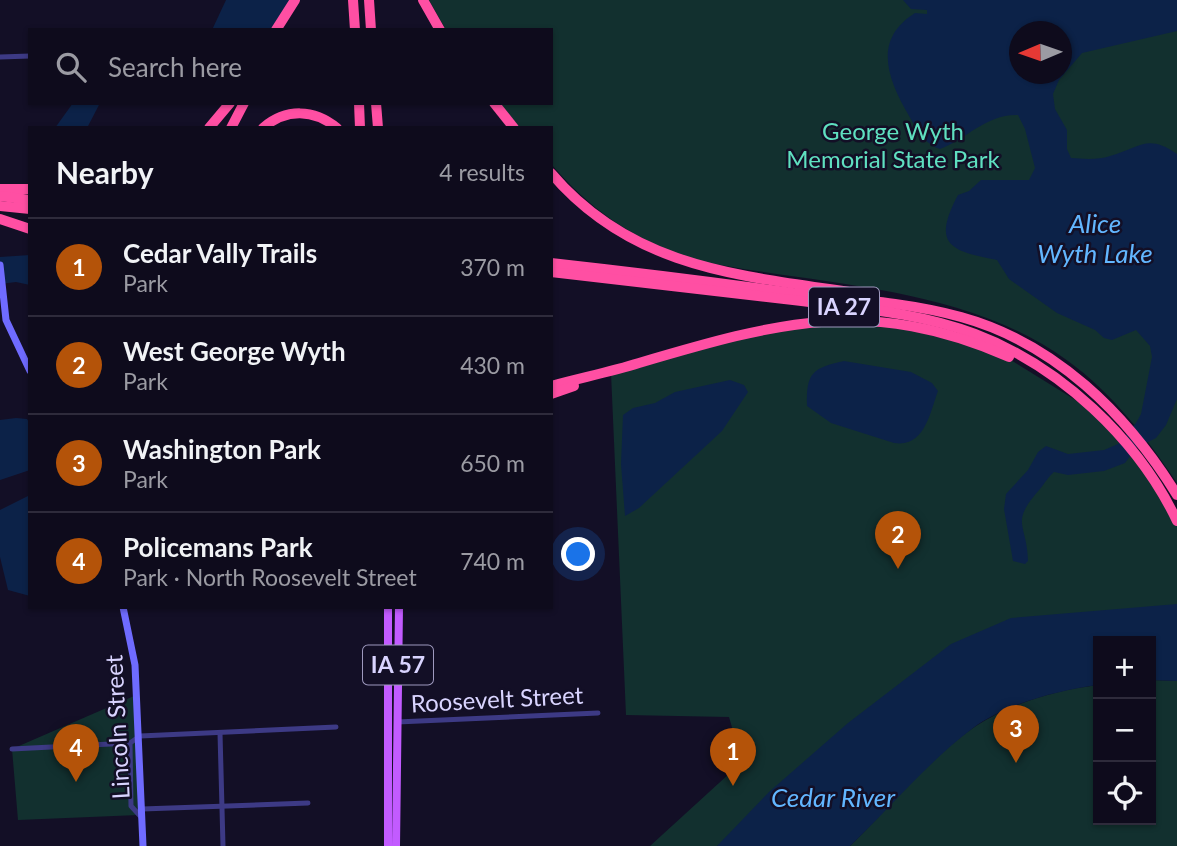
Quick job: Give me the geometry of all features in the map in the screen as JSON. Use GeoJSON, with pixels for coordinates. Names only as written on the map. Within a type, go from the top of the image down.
{"type":"FeatureCollection","features":[{"type":"Feature","properties":{"kind":"highway"},"geometry":{"type":"LineString","coordinates":[[277,28],[297,0]]}},
{"type":"Feature","properties":{"kind":"highway"},"geometry":{"type":"LineString","coordinates":[[284,28],[297,0]]}},
{"type":"Feature","properties":{"kind":"highway"},"geometry":{"type":"LineString","coordinates":[[353,0],[355,28]]}},
{"type":"Feature","properties":{"kind":"highway"},"geometry":{"type":"LineString","coordinates":[[369,0],[371,28]]}},
{"type":"Feature","properties":{"kind":"highway"},"geometry":{"type":"LineString","coordinates":[[423,0],[439,28]]}},
{"type":"Feature","properties":{"kind":"highway"},"geometry":{"type":"LineString","coordinates":[[211,126],[228,105]]}},
{"type":"Feature","properties":{"kind":"highway"},"geometry":{"type":"LineString","coordinates":[[232,126],[243,105]]}},
{"type":"Feature","properties":{"kind":"highway"},"geometry":{"type":"LineString","coordinates":[[359,105],[360,126]]}},
{"type":"Feature","properties":{"kind":"highway"},"geometry":{"type":"LineString","coordinates":[[376,105],[378,126]]}},
{"type":"Feature","properties":{"kind":"highway"},"geometry":{"type":"LineString","coordinates":[[496,105],[512,126]]}},
{"type":"Feature","properties":{"kind":"highway"},"geometry":{"type":"LineString","coordinates":[[266,126],[278,118],[296,113],[322,118],[334,126]]}},
{"type":"Feature","properties":{"kind":"highway"},"geometry":{"type":"LineString","coordinates":[[553,175],[577,200],[612,228],[673,259],[712,270],[924,304],[982,324]]}},
{"type":"Feature","properties":{"kind":"highway"},"geometry":{"type":"LineString","coordinates":[[0,189],[28,189]]}},
{"type":"Feature","properties":{"kind":"highway"},"geometry":{"type":"LineString","coordinates":[[0,196],[28,200]]}},
{"type":"Feature","properties":{"kind":"highway"},"geometry":{"type":"LineString","coordinates":[[0,206],[28,209]]}},
{"type":"Feature","properties":{"kind":"highway"},"geometry":{"type":"LineString","coordinates":[[0,219],[28,228]]}},
{"type":"Feature","properties":{"kind":"highway","name":"IA 27"},"geometry":{"type":"LineString","coordinates":[[553,262],[898,304],[982,324],[1050,358],[1117,414],[1153,457],[1177,495]]}},
{"type":"Feature","properties":{"kind":"highway","name":"IA 27"},"geometry":{"type":"LineString","coordinates":[[553,272],[916,317],[978,334],[1051,376],[1108,423],[1154,480],[1177,521]]}},
{"type":"Feature","properties":{"kind":"highway"},"geometry":{"type":"LineString","coordinates":[[553,385],[770,327],[824,320],[865,320],[923,327],[962,338],[1051,376]]}},
{"type":"Feature","properties":{"kind":"highway"},"geometry":{"type":"LineString","coordinates":[[553,393],[635,364]]}},
{"type":"Feature","properties":{"kind":"main road"},"geometry":{"type":"LineString","coordinates":[[0,265],[1,297],[10,332],[28,367]]}},
{"type":"Feature","properties":{"kind":"main road","name":"Lincoln Street"},"geometry":{"type":"LineString","coordinates":[[123,609],[134,652],[140,736],[143,846]]}},
{"type":"Feature","properties":{"kind":"main road","name":"IA 57"},"geometry":{"type":"LineString","coordinates":[[388,609],[393,722]]}},
{"type":"Feature","properties":{"kind":"main road","name":"IA 57"},"geometry":{"type":"LineString","coordinates":[[393,722],[399,609]]}},
{"type":"Feature","properties":{"kind":"main road"},"geometry":{"type":"LineString","coordinates":[[388,846],[393,722]]}},
{"type":"Feature","properties":{"kind":"main road"},"geometry":{"type":"LineString","coordinates":[[393,722],[396,846]]}},
{"type":"Feature","properties":{"kind":"street"},"geometry":{"type":"LineString","coordinates":[[0,57],[28,56]]}},
{"type":"Feature","properties":{"kind":"street","name":"Roosevelt Street"},"geometry":{"type":"LineString","coordinates":[[393,722],[598,713]]}},
{"type":"Feature","properties":{"kind":"street"},"geometry":{"type":"LineString","coordinates":[[12,749],[130,743],[140,736],[336,727]]}},
{"type":"Feature","properties":{"kind":"street"},"geometry":{"type":"LineString","coordinates":[[220,733],[223,846]]}},
{"type":"Feature","properties":{"kind":"street"},"geometry":{"type":"LineString","coordinates":[[130,743],[131,806],[142,818]]}},
{"type":"Feature","properties":{"kind":"street"},"geometry":{"type":"LineString","coordinates":[[142,810],[308,803]]}},
{"type":"Feature","properties":{"kind":"green space","name":"George Wyth Memorial State Park"},"geometry":{"type":"Polygon","coordinates":[[[429,0],[1177,0],[1177,483],[1141,433],[1099,387],[1068,361],[1026,335],[981,316],[934,302],[885,291],[690,259],[669,251],[614,221],[582,196],[553,166],[553,126],[518,126],[502,105],[553,105],[553,28],[445,28],[429,0]]]}},
{"type":"Feature","properties":{"kind":"green space"},"geometry":{"type":"Polygon","coordinates":[[[865,319],[998,352],[1098,414],[1154,480],[1177,521],[1177,618],[1060,625],[717,846],[650,846],[742,762],[729,717],[626,715],[611,373],[718,340],[865,319]]]}},
{"type":"Feature","properties":{"kind":"green space"},"geometry":{"type":"Polygon","coordinates":[[[1156,680],[1177,681],[1177,846],[850,846],[927,767],[976,726],[1004,711],[1067,690],[1093,686],[1093,825],[1156,825],[1156,680]]]}},
{"type":"Feature","properties":{"kind":"green space"},"geometry":{"type":"Polygon","coordinates":[[[134,696],[138,815],[18,820],[12,749],[134,696]]]}},
{"type":"Feature","properties":{"kind":"water"},"geometry":{"type":"Polygon","coordinates":[[[226,0],[290,0],[273,28],[213,28],[226,0]]]}},
{"type":"Feature","properties":{"kind":"water","name":"Alice Wyth Lake"},"geometry":{"type":"Polygon","coordinates":[[[903,0],[1177,0],[1177,31],[1082,53],[1072,65],[1072,21],[1009,21],[1009,84],[1057,84],[1053,94],[1055,109],[1067,130],[1067,149],[1071,158],[1105,157],[1151,143],[1177,154],[1177,399],[1166,425],[1156,438],[1136,448],[1125,463],[1104,471],[1068,475],[1054,472],[1050,476],[1022,517],[1028,561],[1025,564],[1013,561],[1004,509],[1006,494],[1028,470],[1038,452],[1046,446],[1068,454],[1104,450],[1118,444],[1141,414],[1152,357],[1150,346],[1136,330],[1112,340],[1104,338],[1095,330],[1057,313],[1009,279],[997,260],[967,253],[950,242],[946,235],[946,225],[958,195],[969,191],[981,180],[1029,180],[1035,168],[1025,129],[1018,115],[996,118],[940,149],[921,135],[895,87],[888,61],[893,35],[915,13],[927,14],[927,10],[911,9],[903,0]]]}},
{"type":"Feature","properties":{"kind":"water"},"geometry":{"type":"Polygon","coordinates":[[[72,105],[99,105],[88,126],[56,126],[72,105]]]}},
{"type":"Feature","properties":{"kind":"water"},"geometry":{"type":"Polygon","coordinates":[[[28,255],[28,285],[16,282],[0,284],[0,257],[28,255]]]}},
{"type":"Feature","properties":{"kind":"water"},"geometry":{"type":"Polygon","coordinates":[[[844,361],[911,372],[932,383],[938,391],[929,418],[913,440],[894,443],[831,423],[807,406],[808,386],[814,373],[825,366],[844,361]]]}},
{"type":"Feature","properties":{"kind":"water"},"geometry":{"type":"Polygon","coordinates":[[[730,380],[744,385],[748,392],[722,431],[639,508],[625,516],[621,464],[623,415],[633,408],[655,403],[675,392],[730,380]]]}},
{"type":"Feature","properties":{"kind":"water"},"geometry":{"type":"Polygon","coordinates":[[[16,418],[28,421],[28,471],[0,480],[0,420],[16,418]]]}},
{"type":"Feature","properties":{"kind":"water"},"geometry":{"type":"Polygon","coordinates":[[[28,496],[28,595],[8,590],[0,557],[0,510],[28,496]]]}},
{"type":"Feature","properties":{"kind":"water","name":"Cedar River"},"geometry":{"type":"Polygon","coordinates":[[[1177,604],[1177,681],[1156,680],[1156,636],[1093,636],[1093,686],[1033,699],[986,719],[941,755],[850,846],[717,846],[769,792],[848,723],[951,644],[1011,618],[1177,604]]]}},
{"type":"Feature","properties":{"kind":"place","name":"West George Wyth"},"geometry":{"type":"Point","coordinates":[898,569]}},
{"type":"Feature","properties":{"kind":"place","name":"Washington Park"},"geometry":{"type":"Point","coordinates":[1016,763]}},
{"type":"Feature","properties":{"kind":"place","name":"Policemans Park"},"geometry":{"type":"Point","coordinates":[76,782]}},
{"type":"Feature","properties":{"kind":"place","name":"Cedar Vally Trails"},"geometry":{"type":"Point","coordinates":[733,786]}}]}
